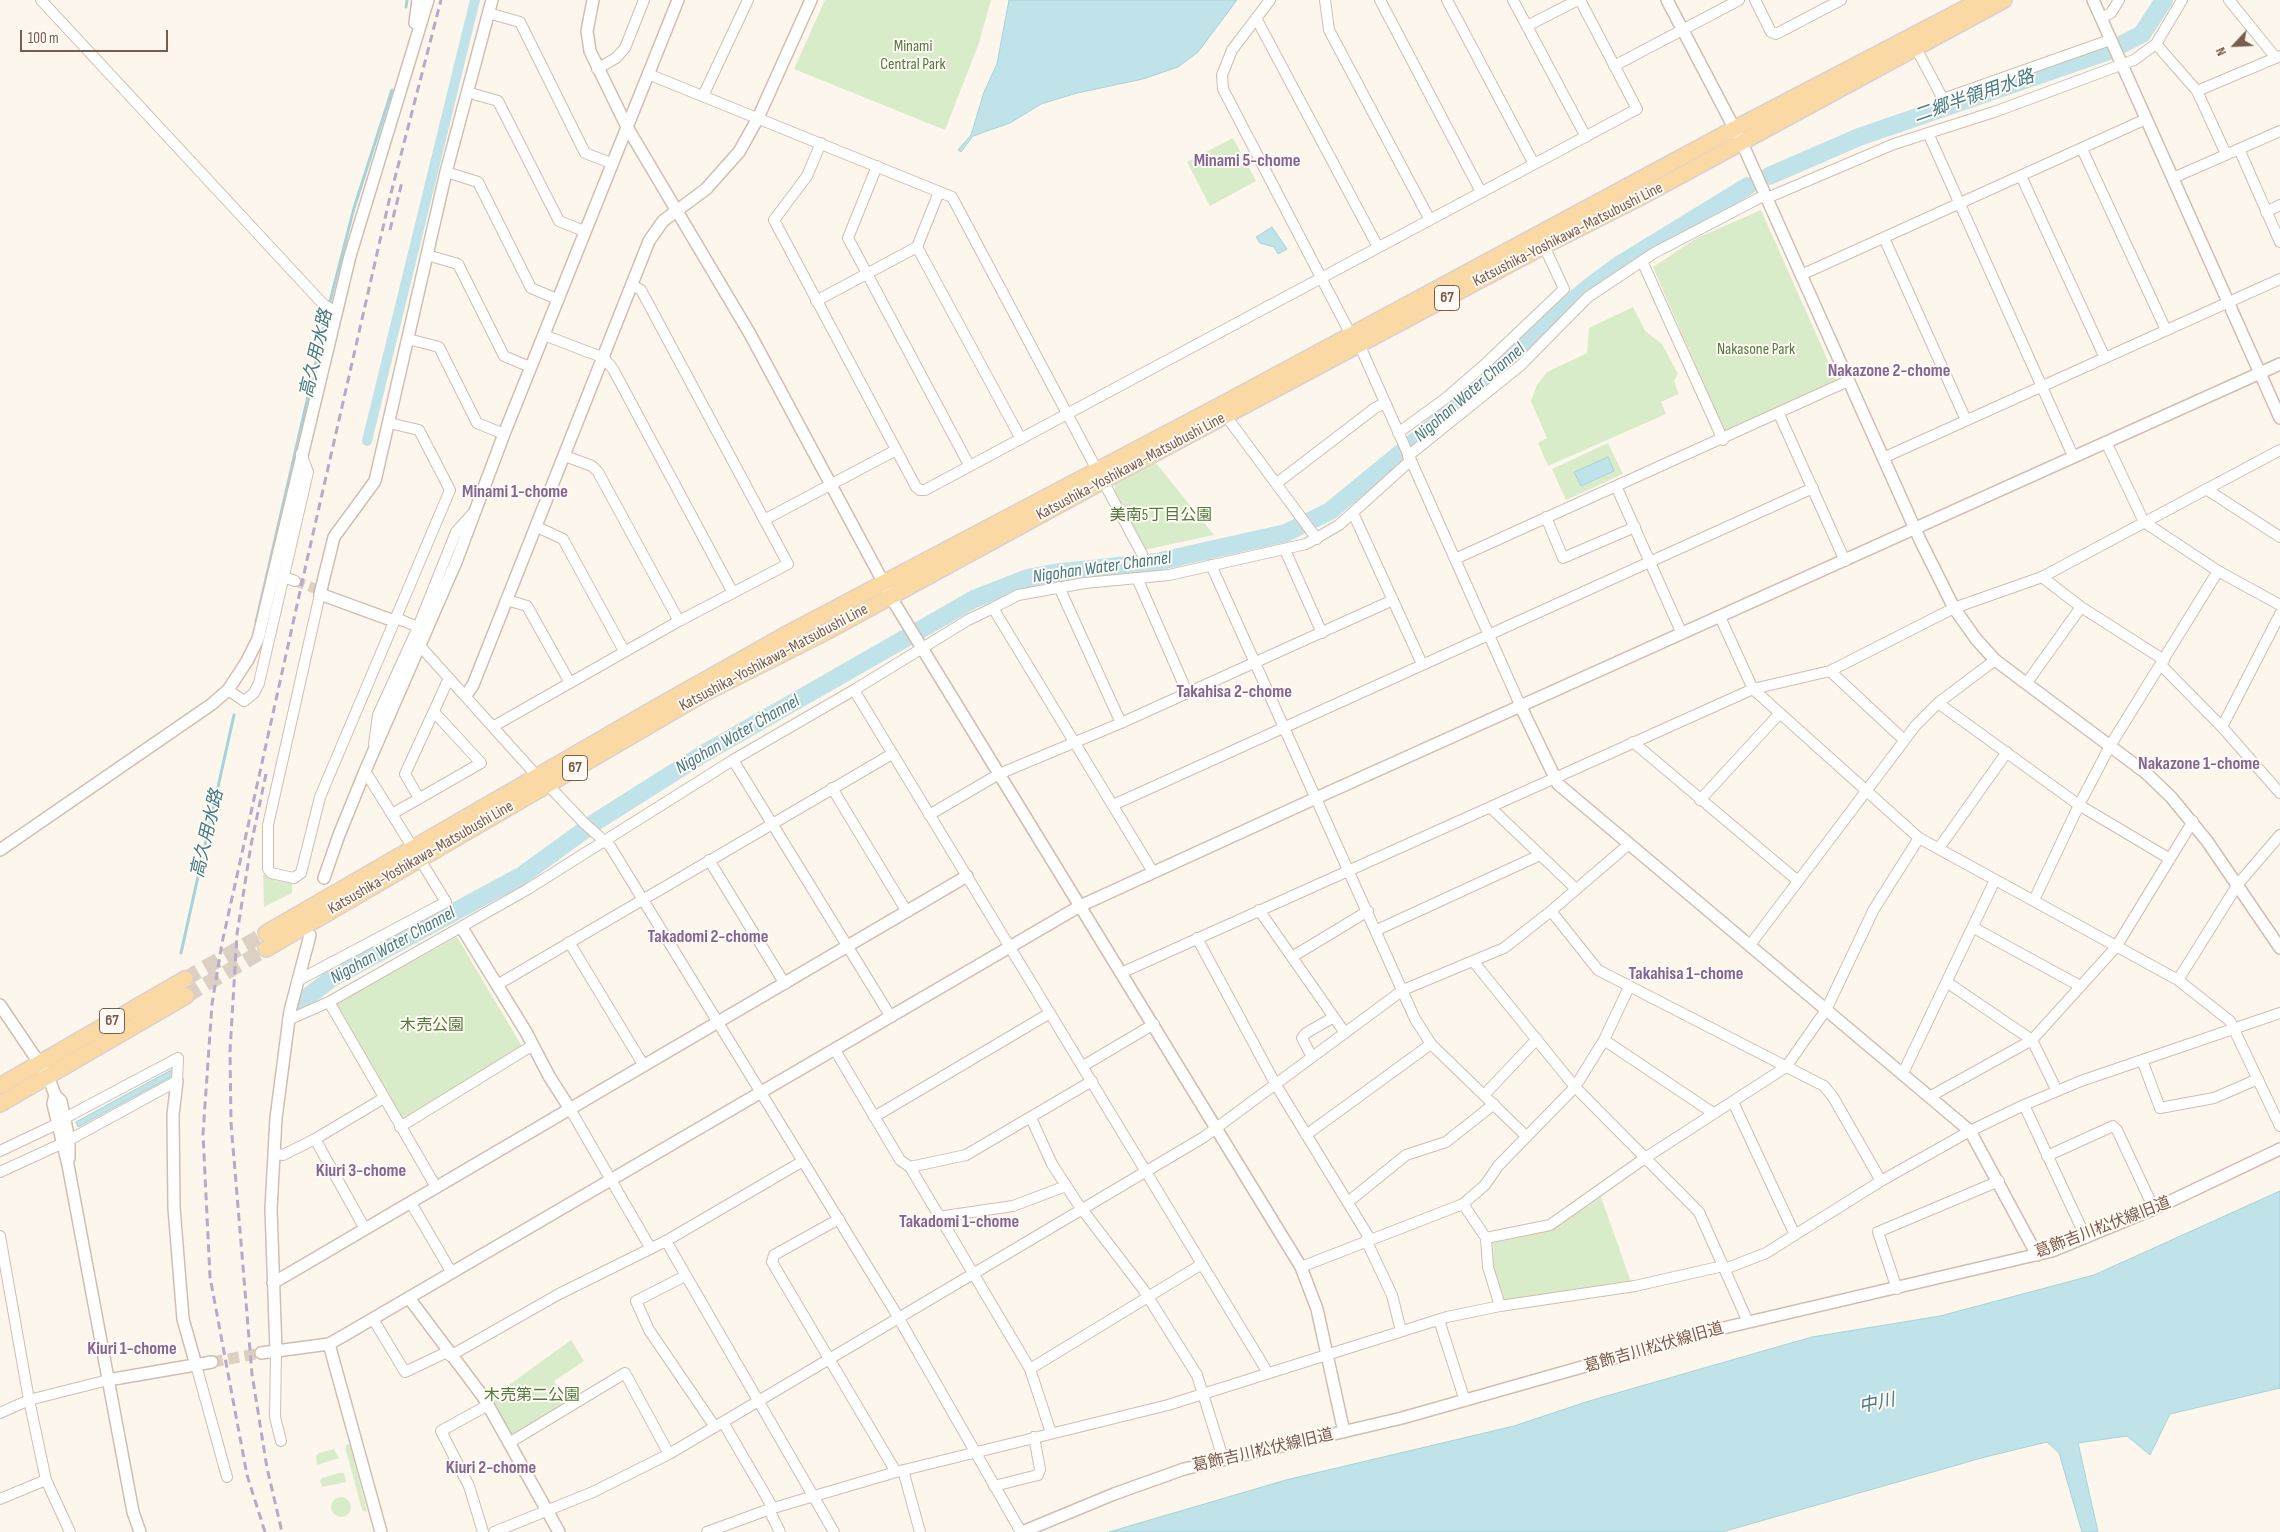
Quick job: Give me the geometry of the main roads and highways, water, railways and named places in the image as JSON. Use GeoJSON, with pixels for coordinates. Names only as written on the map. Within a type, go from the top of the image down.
{"type":"FeatureCollection","features":[{"type":"Feature","properties":{"kind":"main road","name":"Katsushika-Yoshikawa-Matsubushi Line"},"geometry":{"type":"LineString","coordinates":[[1100,475],[1226,416],[1355,340],[1734,128],[1981,0]]}},
{"type":"Feature","properties":{"kind":"main road","name":"Katsushika-Yoshikawa-Matsubushi Line"},"geometry":{"type":"LineString","coordinates":[[266,933],[416,853],[542,780],[705,693],[886,590],[1100,475],[1355,340],[1544,246],[1742,143],[2004,0]]}},
{"type":"Feature","properties":{"kind":"main road","name":"Katsushika-Yoshikawa-Matsubushi Line"},"geometry":{"type":"LineString","coordinates":[[266,949],[416,853]]}},
{"type":"Feature","properties":{"kind":"main road","name":"67"},"geometry":{"type":"LineString","coordinates":[[0,1104],[43,1070],[185,979]]}},
{"type":"Feature","properties":{"kind":"main road","name":"67"},"geometry":{"type":"LineString","coordinates":[[0,1086],[43,1070],[186,996]]}},
{"type":"Feature","properties":{"kind":"water"},"geometry":{"type":"Polygon","coordinates":[[[1009,0],[1237,0],[1198,52],[1178,67],[1143,79],[1077,93],[1041,104],[1010,123],[973,136],[961,152],[958,150],[971,135],[984,92],[997,64],[1009,0]]]}},
{"type":"Feature","properties":{"kind":"water"},"geometry":{"type":"Polygon","coordinates":[[[1272,227],[1287,249],[1278,254],[1274,247],[1260,243],[1256,237],[1272,227]]]}},
{"type":"Feature","properties":{"kind":"water"},"geometry":{"type":"Polygon","coordinates":[[[1608,457],[1614,471],[1581,486],[1574,472],[1608,457]]]}},
{"type":"Feature","properties":{"kind":"water"},"geometry":{"type":"Polygon","coordinates":[[[173,1069],[174,1075],[78,1127],[76,1122],[173,1069]]]}},
{"type":"Feature","properties":{"kind":"water","name":"中川"},"geometry":{"type":"Polygon","coordinates":[[[2280,1191],[2280,1388],[2170,1414],[2150,1455],[2127,1436],[2078,1443],[2098,1532],[2082,1532],[2059,1453],[2047,1442],[1985,1457],[1722,1532],[1109,1532],[1286,1480],[1514,1426],[1589,1401],[1812,1337],[1940,1316],[2094,1275],[2280,1191]]]}},
{"type":"Feature","properties":{"kind":"waterway","name":"高久用水路"},"geometry":{"type":"LineString","coordinates":[[406,7],[407,0]]}},
{"type":"Feature","properties":{"kind":"waterway"},"geometry":{"type":"LineString","coordinates":[[367,441],[475,0]]}},
{"type":"Feature","properties":{"kind":"waterway","name":"二郷半領用水路"},"geometry":{"type":"LineString","coordinates":[[1769,176],[1859,137],[2109,51],[2142,34],[2164,0]]}},
{"type":"Feature","properties":{"kind":"waterway","name":"高久用水路"},"geometry":{"type":"LineString","coordinates":[[256,622],[329,305],[354,208],[392,90]]}},
{"type":"Feature","properties":{"kind":"waterway","name":"Nigohan Water Channel"},"geometry":{"type":"LineString","coordinates":[[301,1002],[332,978],[521,876],[597,821],[703,754],[974,599],[1028,578],[1053,573],[1156,562],[1286,533],[1330,511],[1474,393],[1566,306],[1593,284],[1619,265],[1748,186]]}},
{"type":"Feature","properties":{"kind":"waterway","name":"高久用水路"},"geometry":{"type":"LineString","coordinates":[[181,953],[234,715]]}},
{"type":"Feature","properties":{"kind":"tunnel"},"geometry":{"type":"LineString","coordinates":[[295,581],[327,593]]}},
{"type":"Feature","properties":{"kind":"tunnel"},"geometry":{"type":"LineString","coordinates":[[185,979],[266,933]]}},
{"type":"Feature","properties":{"kind":"tunnel"},"geometry":{"type":"LineString","coordinates":[[186,996],[266,949]]}},
{"type":"Feature","properties":{"kind":"tunnel"},"geometry":{"type":"LineString","coordinates":[[212,1362],[261,1353]]}},
{"type":"Feature","properties":{"kind":"railway"},"geometry":{"type":"LineString","coordinates":[[265,1532],[247,1475],[210,1277],[203,1134],[212,1004],[222,943],[307,560],[389,201],[441,0]]}},
{"type":"Feature","properties":{"kind":"railway"},"geometry":{"type":"LineString","coordinates":[[390,230],[402,182]]}},
{"type":"Feature","properties":{"kind":"railway"},"geometry":{"type":"LineString","coordinates":[[266,774],[251,845],[237,934],[230,1051],[231,1123],[252,1374],[267,1468],[282,1532]]}},
{"type":"Feature","properties":{"kind":"district","name":"Minami 5-chome"},"geometry":{"type":"Point","coordinates":[1247,161]}},
{"type":"Feature","properties":{"kind":"district","name":"Nakazone 2-chome"},"geometry":{"type":"Point","coordinates":[1889,371]}},
{"type":"Feature","properties":{"kind":"district","name":"Minami 1-chome"},"geometry":{"type":"Point","coordinates":[515,492]}},
{"type":"Feature","properties":{"kind":"district","name":"Takahisa 2-chome"},"geometry":{"type":"Point","coordinates":[1234,692]}},
{"type":"Feature","properties":{"kind":"district","name":"Nakazone 1-chome"},"geometry":{"type":"Point","coordinates":[2199,764]}},
{"type":"Feature","properties":{"kind":"district","name":"Takadomi 2-chome"},"geometry":{"type":"Point","coordinates":[708,937]}},
{"type":"Feature","properties":{"kind":"district","name":"Takahisa 1-chome"},"geometry":{"type":"Point","coordinates":[1686,974]}},
{"type":"Feature","properties":{"kind":"district","name":"Kiuri 3-chome"},"geometry":{"type":"Point","coordinates":[361,1171]}},
{"type":"Feature","properties":{"kind":"district","name":"Takadomi 1-chome"},"geometry":{"type":"Point","coordinates":[959,1222]}},
{"type":"Feature","properties":{"kind":"district","name":"Kiuri 1-chome"},"geometry":{"type":"Point","coordinates":[132,1349]}},
{"type":"Feature","properties":{"kind":"district","name":"Kiuri 2-chome"},"geometry":{"type":"Point","coordinates":[491,1468]}},
{"type":"Feature","properties":{"kind":"park label","name":"Minami Central Park"},"geometry":{"type":"Point","coordinates":[913,56]}},
{"type":"Feature","properties":{"kind":"park label","name":"Nakasone Park"},"geometry":{"type":"Point","coordinates":[1756,350]}},
{"type":"Feature","properties":{"kind":"park label","name":"美南5丁目公園"},"geometry":{"type":"Point","coordinates":[1161,516]}},
{"type":"Feature","properties":{"kind":"park label","name":"木売公園"},"geometry":{"type":"Point","coordinates":[432,1026]}},
{"type":"Feature","properties":{"kind":"park label","name":"木売第二公園"},"geometry":{"type":"Point","coordinates":[532,1396]}}]}
